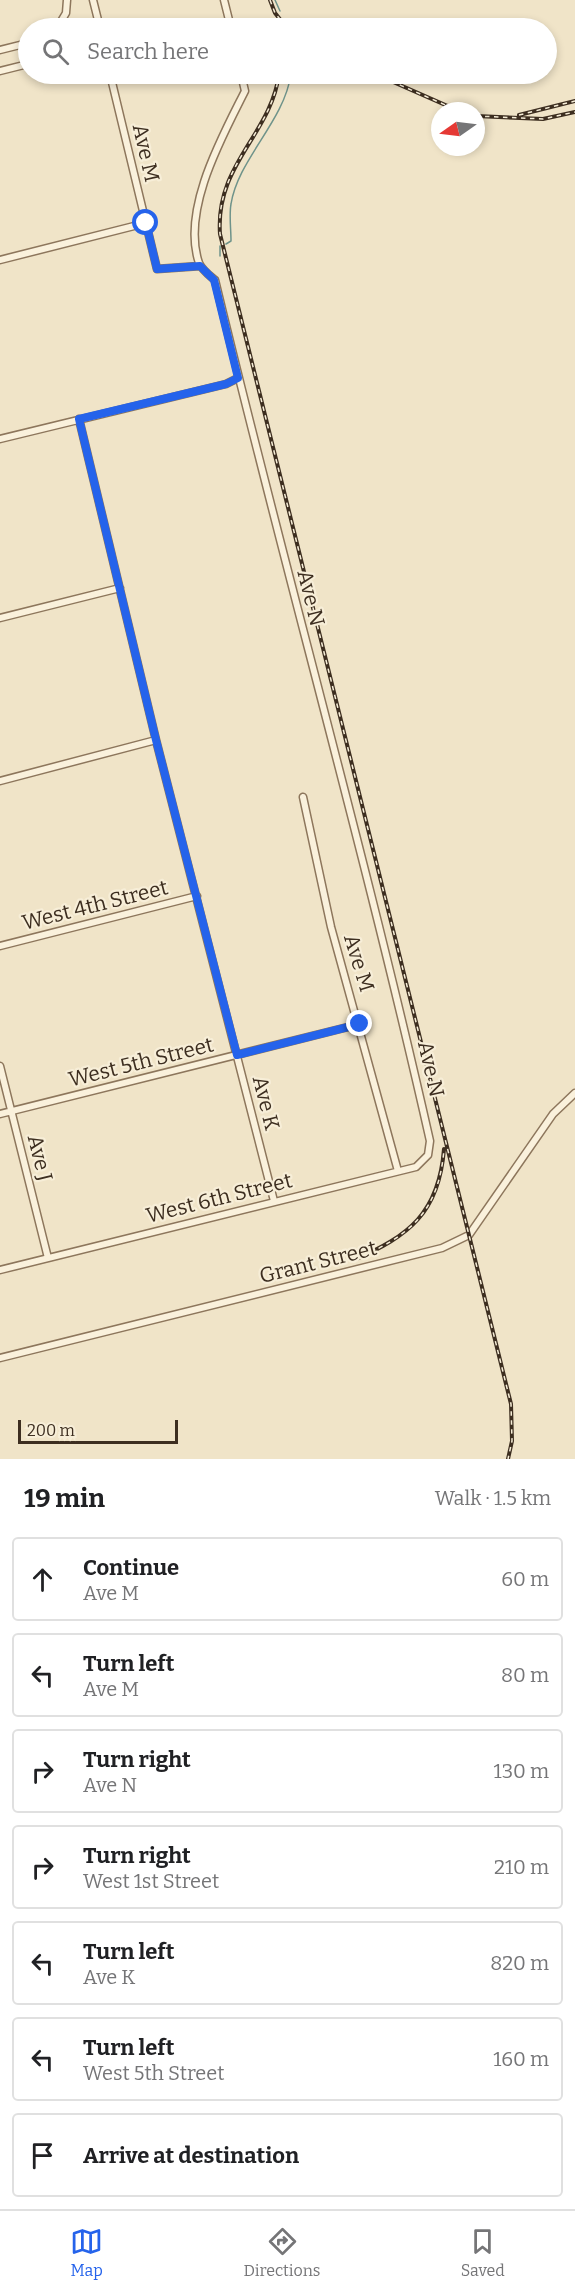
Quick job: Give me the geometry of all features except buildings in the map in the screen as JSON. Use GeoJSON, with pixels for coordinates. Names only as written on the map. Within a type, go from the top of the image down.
{"type":"FeatureCollection","features":[{"type":"Feature","properties":{"kind":"street"},"geometry":{"type":"LineString","coordinates":[[63,18],[66,13],[67,0]]}},
{"type":"Feature","properties":{"kind":"street"},"geometry":{"type":"LineString","coordinates":[[93,0],[98,18]]}},
{"type":"Feature","properties":{"kind":"street"},"geometry":{"type":"LineString","coordinates":[[224,0],[228,18]]}},
{"type":"Feature","properties":{"kind":"street"},"geometry":{"type":"LineString","coordinates":[[0,50],[18,46]]}},
{"type":"Feature","properties":{"kind":"street"},"geometry":{"type":"LineString","coordinates":[[0,71],[18,66]]}},
{"type":"Feature","properties":{"kind":"street","name":"Ave M"},"geometry":{"type":"LineString","coordinates":[[113,84],[157,269],[200,266]]}},
{"type":"Feature","properties":{"kind":"street","name":"Ave N"},"geometry":{"type":"LineString","coordinates":[[243,84],[245,91],[214,153],[199,207],[194,237],[200,266],[214,280],[388,957],[430,1141]]}},
{"type":"Feature","properties":{"kind":"street"},"geometry":{"type":"LineString","coordinates":[[0,260],[146,223]]}},
{"type":"Feature","properties":{"kind":"street"},"geometry":{"type":"LineString","coordinates":[[0,439],[226,384],[238,378]]}},
{"type":"Feature","properties":{"kind":"street","name":"Ave K"},"geometry":{"type":"LineString","coordinates":[[79,419],[156,740],[198,896],[273,1202]]}},
{"type":"Feature","properties":{"kind":"street"},"geometry":{"type":"LineString","coordinates":[[0,618],[120,588]]}},
{"type":"Feature","properties":{"kind":"street"},"geometry":{"type":"LineString","coordinates":[[0,781],[156,740]]}},
{"type":"Feature","properties":{"kind":"street","name":"Ave M"},"geometry":{"type":"LineString","coordinates":[[303,797],[331,927],[360,1024],[398,1171]]}},
{"type":"Feature","properties":{"kind":"street","name":"West 4th Street"},"geometry":{"type":"LineString","coordinates":[[0,946],[198,896]]}},
{"type":"Feature","properties":{"kind":"street","name":"West 5th Street"},"geometry":{"type":"LineString","coordinates":[[0,1114],[360,1024]]}},
{"type":"Feature","properties":{"kind":"street","name":"Ave J"},"geometry":{"type":"LineString","coordinates":[[0,1066],[48,1258]]}},
{"type":"Feature","properties":{"kind":"street","name":"Grant Street"},"geometry":{"type":"LineString","coordinates":[[0,1358],[442,1248],[469,1235],[553,1114],[575,1093]]}},
{"type":"Feature","properties":{"kind":"street","name":"West 6th Street"},"geometry":{"type":"LineString","coordinates":[[0,1270],[416,1167],[428,1155],[430,1141]]}},
{"type":"Feature","properties":{"kind":"waterway"},"geometry":{"type":"LineString","coordinates":[[275,0],[280,11]]}},
{"type":"Feature","properties":{"kind":"waterway"},"geometry":{"type":"LineString","coordinates":[[226,244],[231,241],[230,208],[235,187],[242,171],[280,108],[289,84]]}},
{"type":"Feature","properties":{"kind":"waterway"},"geometry":{"type":"LineString","coordinates":[[220,246],[220,256]]}},
{"type":"Feature","properties":{"kind":"railway"},"geometry":{"type":"LineString","coordinates":[[270,0],[279,18]]}},
{"type":"Feature","properties":{"kind":"railway"},"geometry":{"type":"LineString","coordinates":[[277,84],[266,115],[234,169],[226,188],[221,210],[220,234],[511,1404],[512,1441],[508,1459]]}},
{"type":"Feature","properties":{"kind":"railway"},"geometry":{"type":"LineString","coordinates":[[398,84],[439,102]]}},
{"type":"Feature","properties":{"kind":"railway"},"geometry":{"type":"LineString","coordinates":[[519,115],[575,101]]}},
{"type":"Feature","properties":{"kind":"railway"},"geometry":{"type":"LineString","coordinates":[[485,116],[543,119],[575,112]]}},
{"type":"Feature","properties":{"kind":"railway"},"geometry":{"type":"LineString","coordinates":[[354,1260],[391,1242],[418,1220],[436,1190],[444,1149]]}},
{"type":"Feature","properties":{"kind":"route"},"geometry":{"type":"LineString","coordinates":[[146,223],[157,269],[200,266],[214,280],[238,378],[226,384],[79,419],[156,740],[198,896],[237,1055],[360,1024]]}}]}
